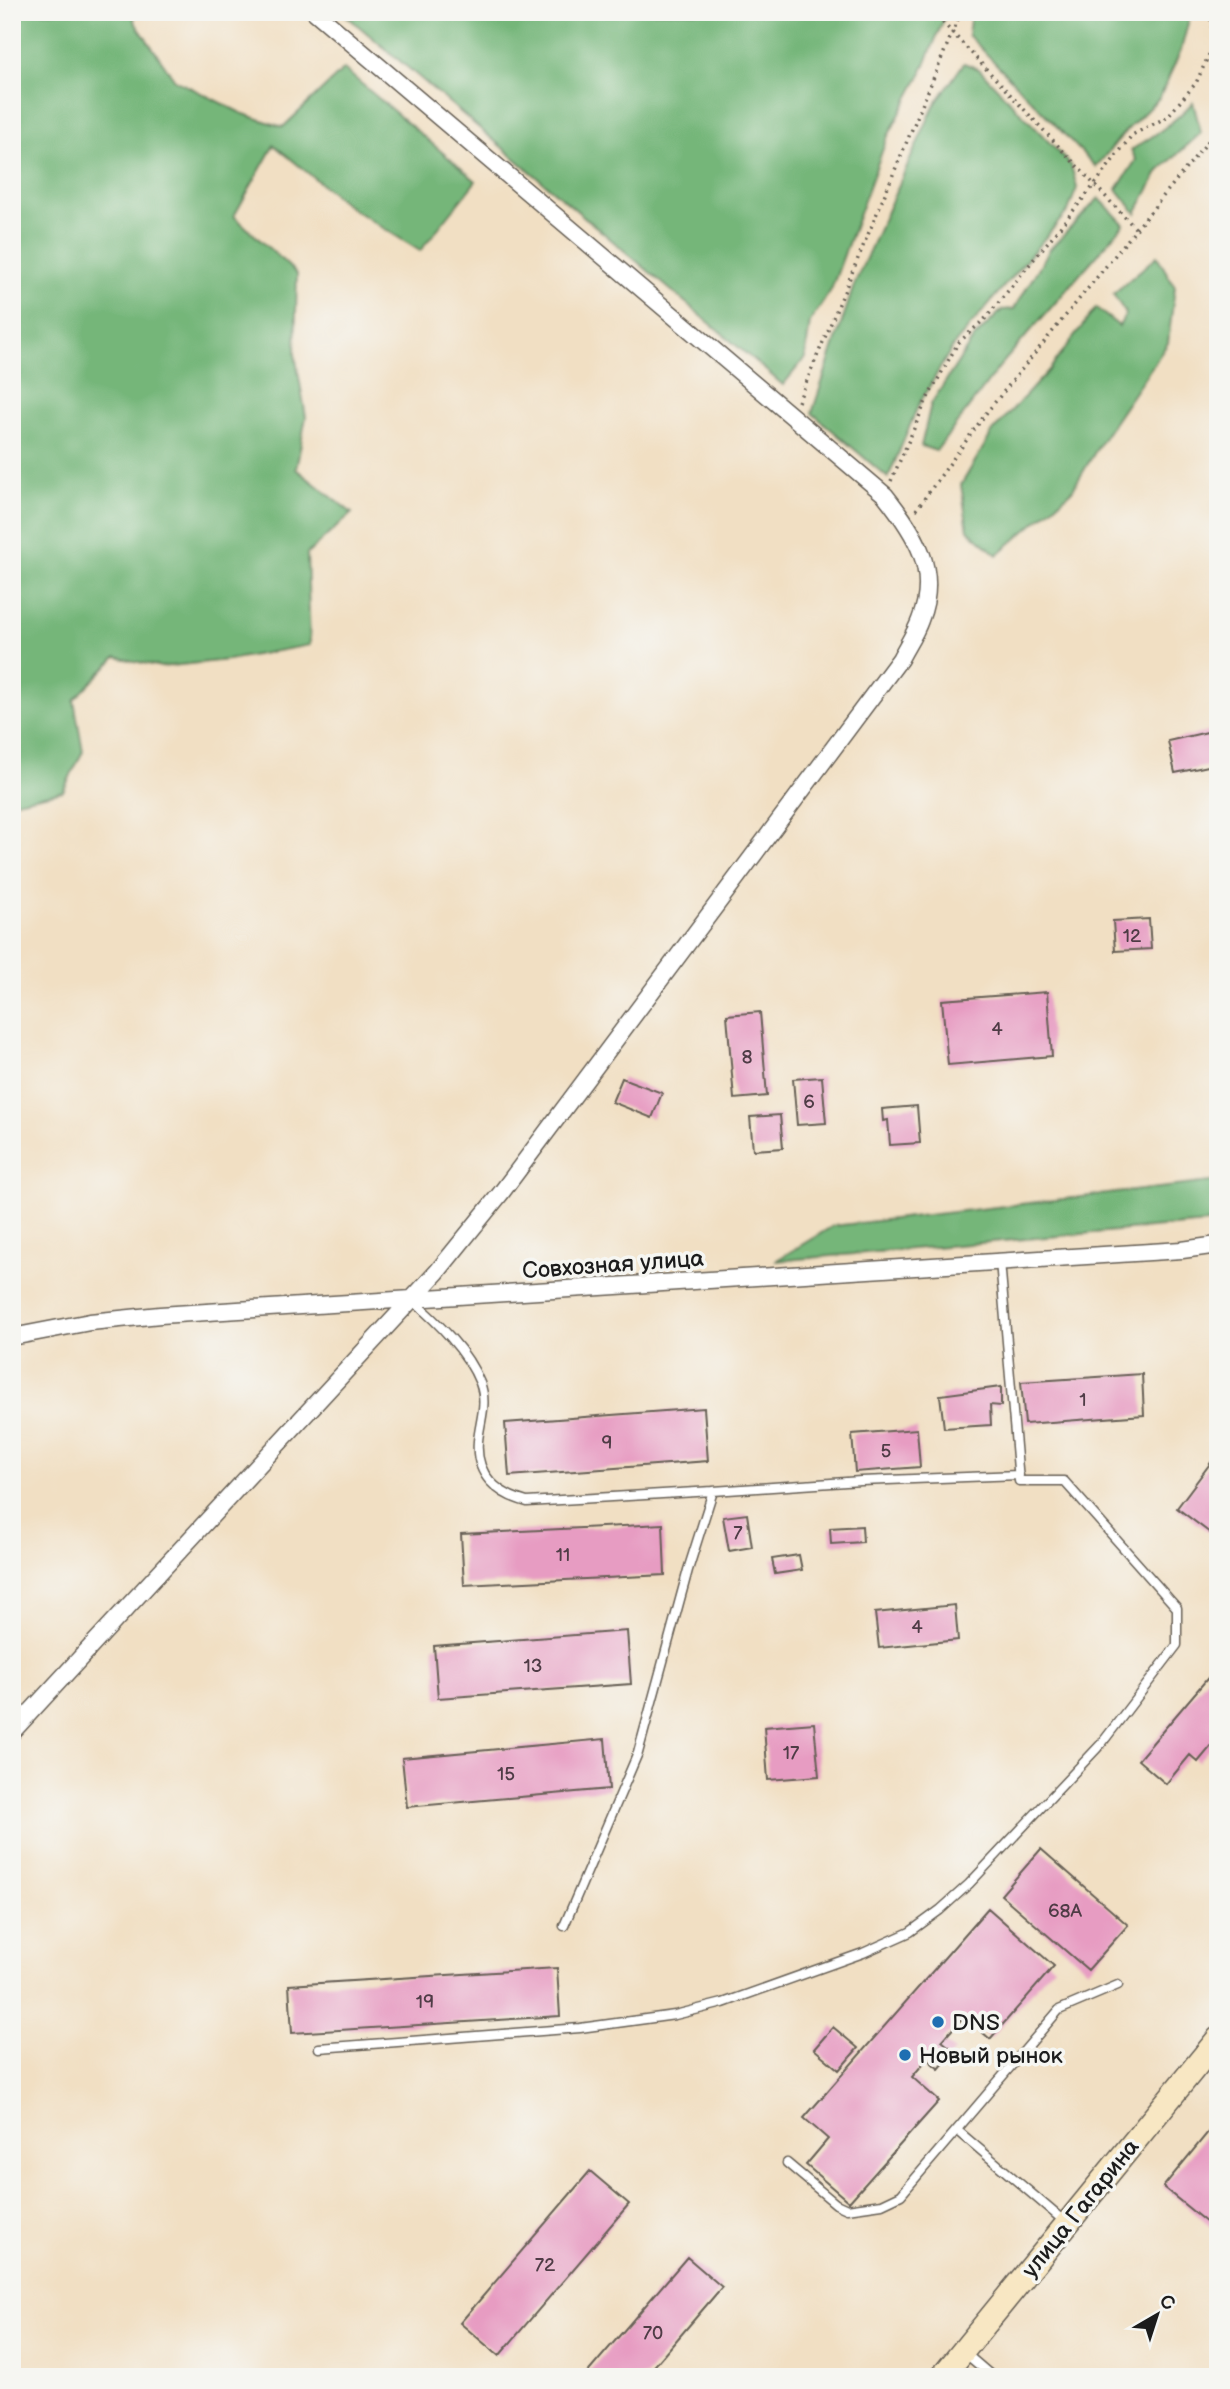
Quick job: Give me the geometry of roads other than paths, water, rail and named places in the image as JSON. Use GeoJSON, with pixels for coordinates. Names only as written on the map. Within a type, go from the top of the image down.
{"type":"FeatureCollection","features":[{"type":"Feature","properties":{"kind":"street"},"geometry":{"type":"LineString","coordinates":[[12,1732],[437,1272],[501,1193],[900,659],[920,620],[927,591],[924,556],[907,523],[885,495],[314,12]]}},
{"type":"Feature","properties":{"kind":"street","name":"Совхозная улица"},"geometry":{"type":"LineString","coordinates":[[12,1337],[90,1322],[160,1315],[1182,1250],[1218,1245]]}},
{"type":"Feature","properties":{"kind":"street","name":"улица Гагарина"},"geometry":{"type":"LineString","coordinates":[[942,2377],[1218,2039]]}},
{"type":"Feature","properties":{"kind":"lane"},"geometry":{"type":"LineString","coordinates":[[319,2048],[580,2028],[675,2015],[723,2003],[863,1953],[910,1932],[940,1910],[969,1884],[1102,1743],[1177,1645],[1177,1608],[1064,1481],[1019,1481],[1000,1261]]}},
{"type":"Feature","properties":{"kind":"lane"},"geometry":{"type":"LineString","coordinates":[[411,1299],[436,1322],[465,1357],[479,1380],[484,1396],[484,1408],[478,1443],[480,1461],[488,1479],[501,1492],[527,1502],[860,1481],[1019,1475]]}},
{"type":"Feature","properties":{"kind":"lane"},"geometry":{"type":"LineString","coordinates":[[564,1926],[638,1752],[688,1570],[713,1491]]}},
{"type":"Feature","properties":{"kind":"lane"},"geometry":{"type":"LineString","coordinates":[[786,2163],[836,2204],[847,2208],[882,2204],[901,2195],[1059,2010],[1118,1985]]}},
{"type":"Feature","properties":{"kind":"lane"},"geometry":{"type":"LineString","coordinates":[[957,2130],[1067,2224]]}},
{"type":"Feature","properties":{"kind":"lane"},"geometry":{"type":"LineString","coordinates":[[963,2351],[993,2377]]}},
{"type":"Feature","properties":{"kind":"place","name":"DNS"},"geometry":{"type":"Point","coordinates":[938,2022]}},
{"type":"Feature","properties":{"kind":"place","name":"Новый рынок"},"geometry":{"type":"Point","coordinates":[905,2055]}}]}
